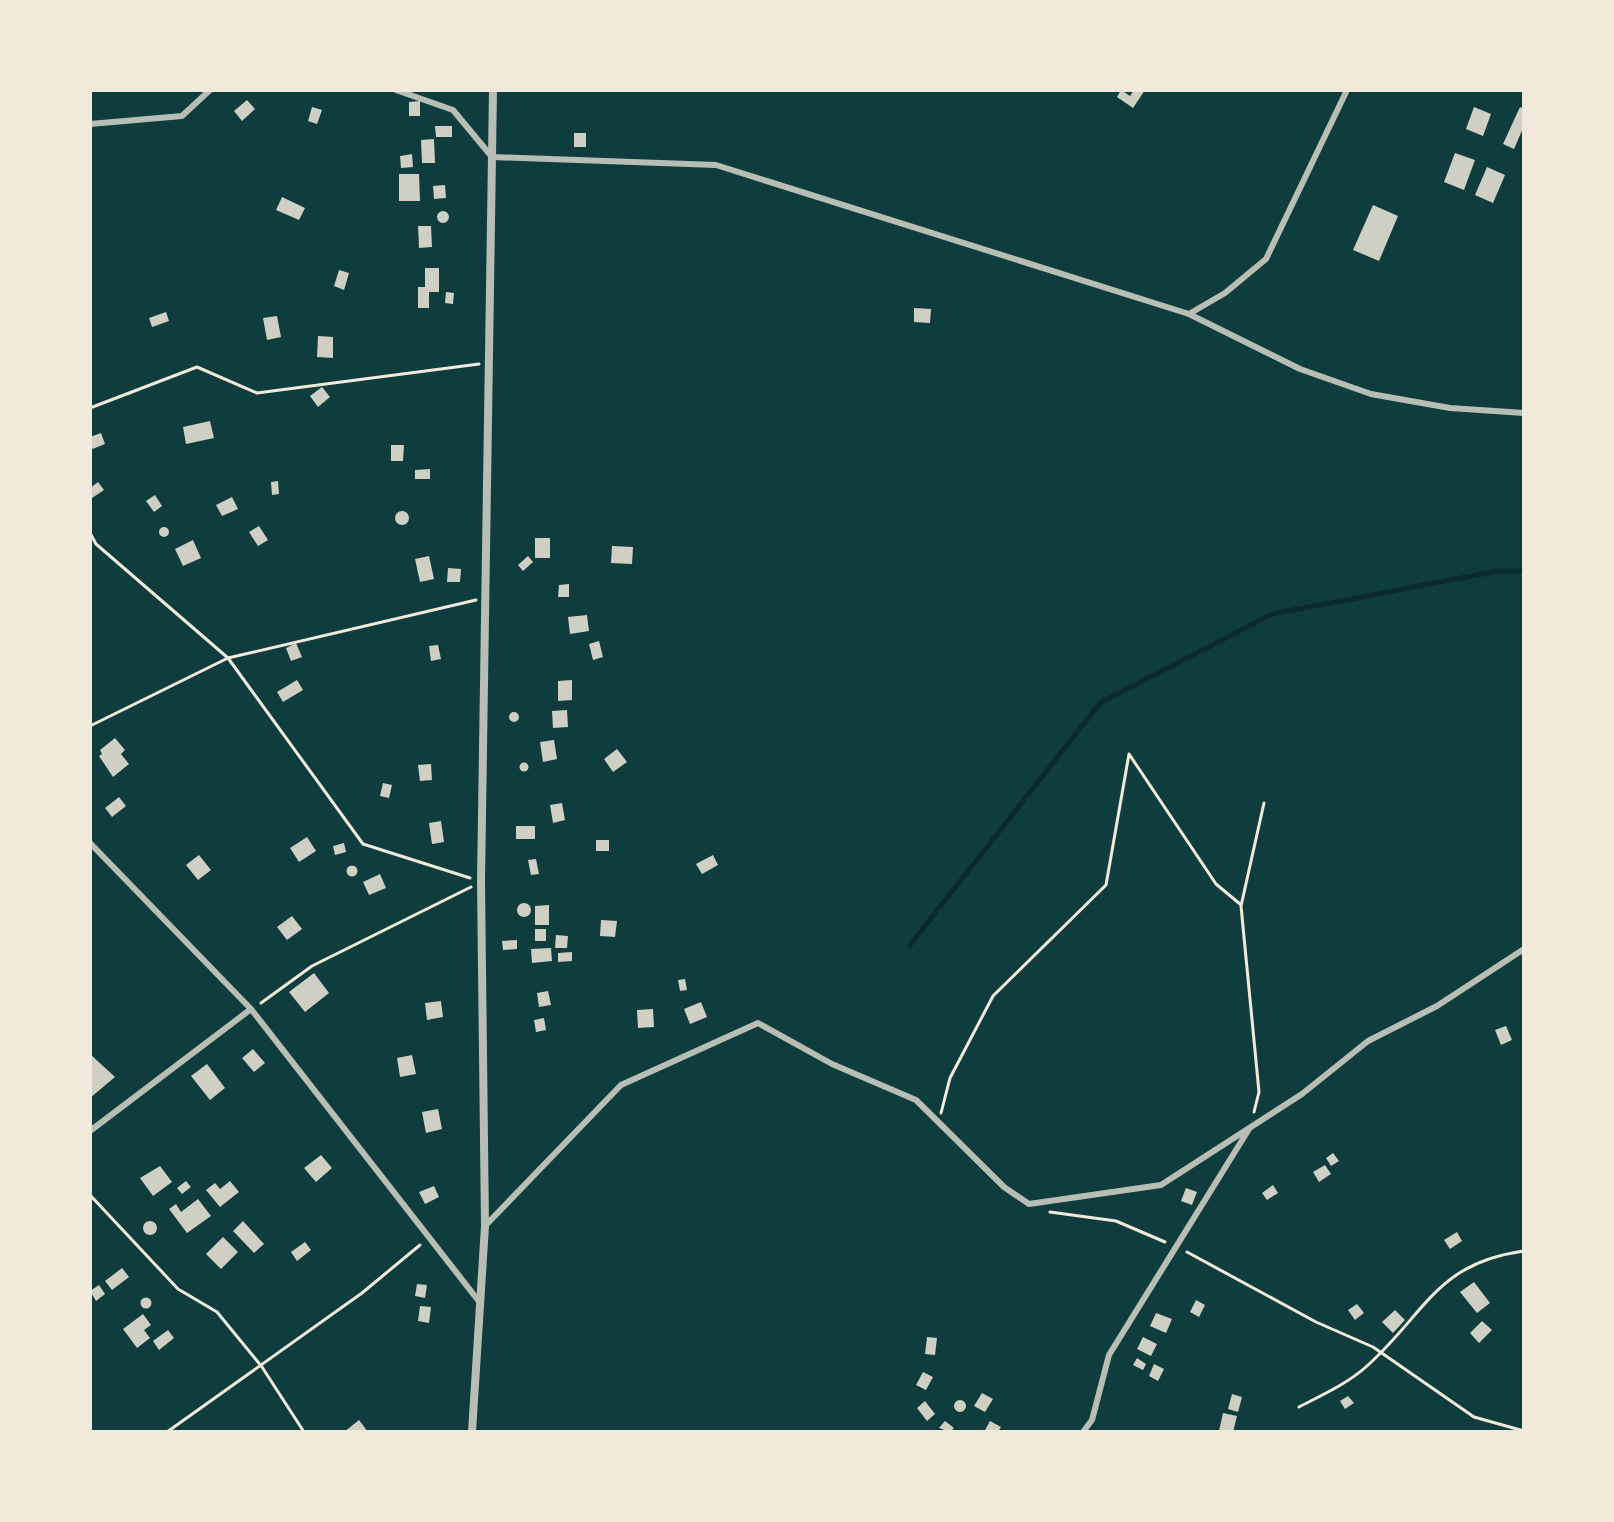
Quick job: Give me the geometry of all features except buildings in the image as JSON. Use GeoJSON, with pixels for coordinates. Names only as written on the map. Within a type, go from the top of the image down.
{"type":"FeatureCollection","features":[{"type":"Feature","properties":{"kind":"street"},"geometry":{"type":"LineString","coordinates":[[90,124],[182,116],[210,90]]}},
{"type":"Feature","properties":{"kind":"street"},"geometry":{"type":"LineString","coordinates":[[396,90],[453,110],[492,157],[716,165],[1189,314],[1300,369],[1371,394],[1450,408],[1524,413]]}},
{"type":"Feature","properties":{"kind":"street"},"geometry":{"type":"LineString","coordinates":[[472,1432],[485,1226],[481,881],[493,90]]}},
{"type":"Feature","properties":{"kind":"street"},"geometry":{"type":"LineString","coordinates":[[1189,314],[1225,293],[1266,259],[1347,90]]}},
{"type":"Feature","properties":{"kind":"street"},"geometry":{"type":"LineString","coordinates":[[90,843],[251,1009],[481,1304]]}},
{"type":"Feature","properties":{"kind":"street"},"geometry":{"type":"LineString","coordinates":[[485,1226],[621,1085],[758,1023],[832,1064],[916,1100],[940,1120],[1004,1187],[1029,1204],[1161,1185],[1302,1094],[1368,1041],[1437,1006],[1524,949]]}},
{"type":"Feature","properties":{"kind":"street"},"geometry":{"type":"LineString","coordinates":[[90,1131],[251,1009]]}},
{"type":"Feature","properties":{"kind":"street"},"geometry":{"type":"LineString","coordinates":[[1083,1432],[1092,1420],[1109,1355],[1179,1248],[1250,1127]]}},
{"type":"Feature","properties":{"kind":"path"},"geometry":{"type":"LineString","coordinates":[[90,408],[197,367],[257,393],[489,363]]}},
{"type":"Feature","properties":{"kind":"path"},"geometry":{"type":"LineString","coordinates":[[90,533],[96,544],[228,658],[363,844],[481,881]]}},
{"type":"Feature","properties":{"kind":"path"},"geometry":{"type":"LineString","coordinates":[[90,726],[228,658],[484,598]]}},
{"type":"Feature","properties":{"kind":"path"},"geometry":{"type":"LineString","coordinates":[[940,1120],[950,1078],[993,996],[1106,885],[1129,754],[1216,884],[1241,906]]}},
{"type":"Feature","properties":{"kind":"path"},"geometry":{"type":"LineString","coordinates":[[1250,1127],[1259,1092],[1241,906],[1264,803]]}},
{"type":"Feature","properties":{"kind":"path"},"geometry":{"type":"LineString","coordinates":[[251,1009],[312,966],[481,881]]}},
{"type":"Feature","properties":{"kind":"path"},"geometry":{"type":"LineString","coordinates":[[90,1195],[178,1289],[217,1312],[262,1367],[304,1432]]}},
{"type":"Feature","properties":{"kind":"path"},"geometry":{"type":"LineString","coordinates":[[1029,1204],[1056,1215],[1116,1221],[1179,1248],[1380,1352],[1474,1417],[1524,1431]]}},
{"type":"Feature","properties":{"kind":"path"},"geometry":{"type":"LineString","coordinates":[[167,1432],[362,1293],[429,1237]]}},
{"type":"Feature","properties":{"kind":"path"},"geometry":{"type":"LineString","coordinates":[[1299,1407],[1349,1380],[1380,1352],[1432,1293],[1461,1268],[1494,1255],[1524,1251]]}},
{"type":"Feature","properties":{"kind":"waterway"},"geometry":{"type":"LineString","coordinates":[[910,945],[1100,703],[1272,614],[1498,571],[1524,571]]}}]}
